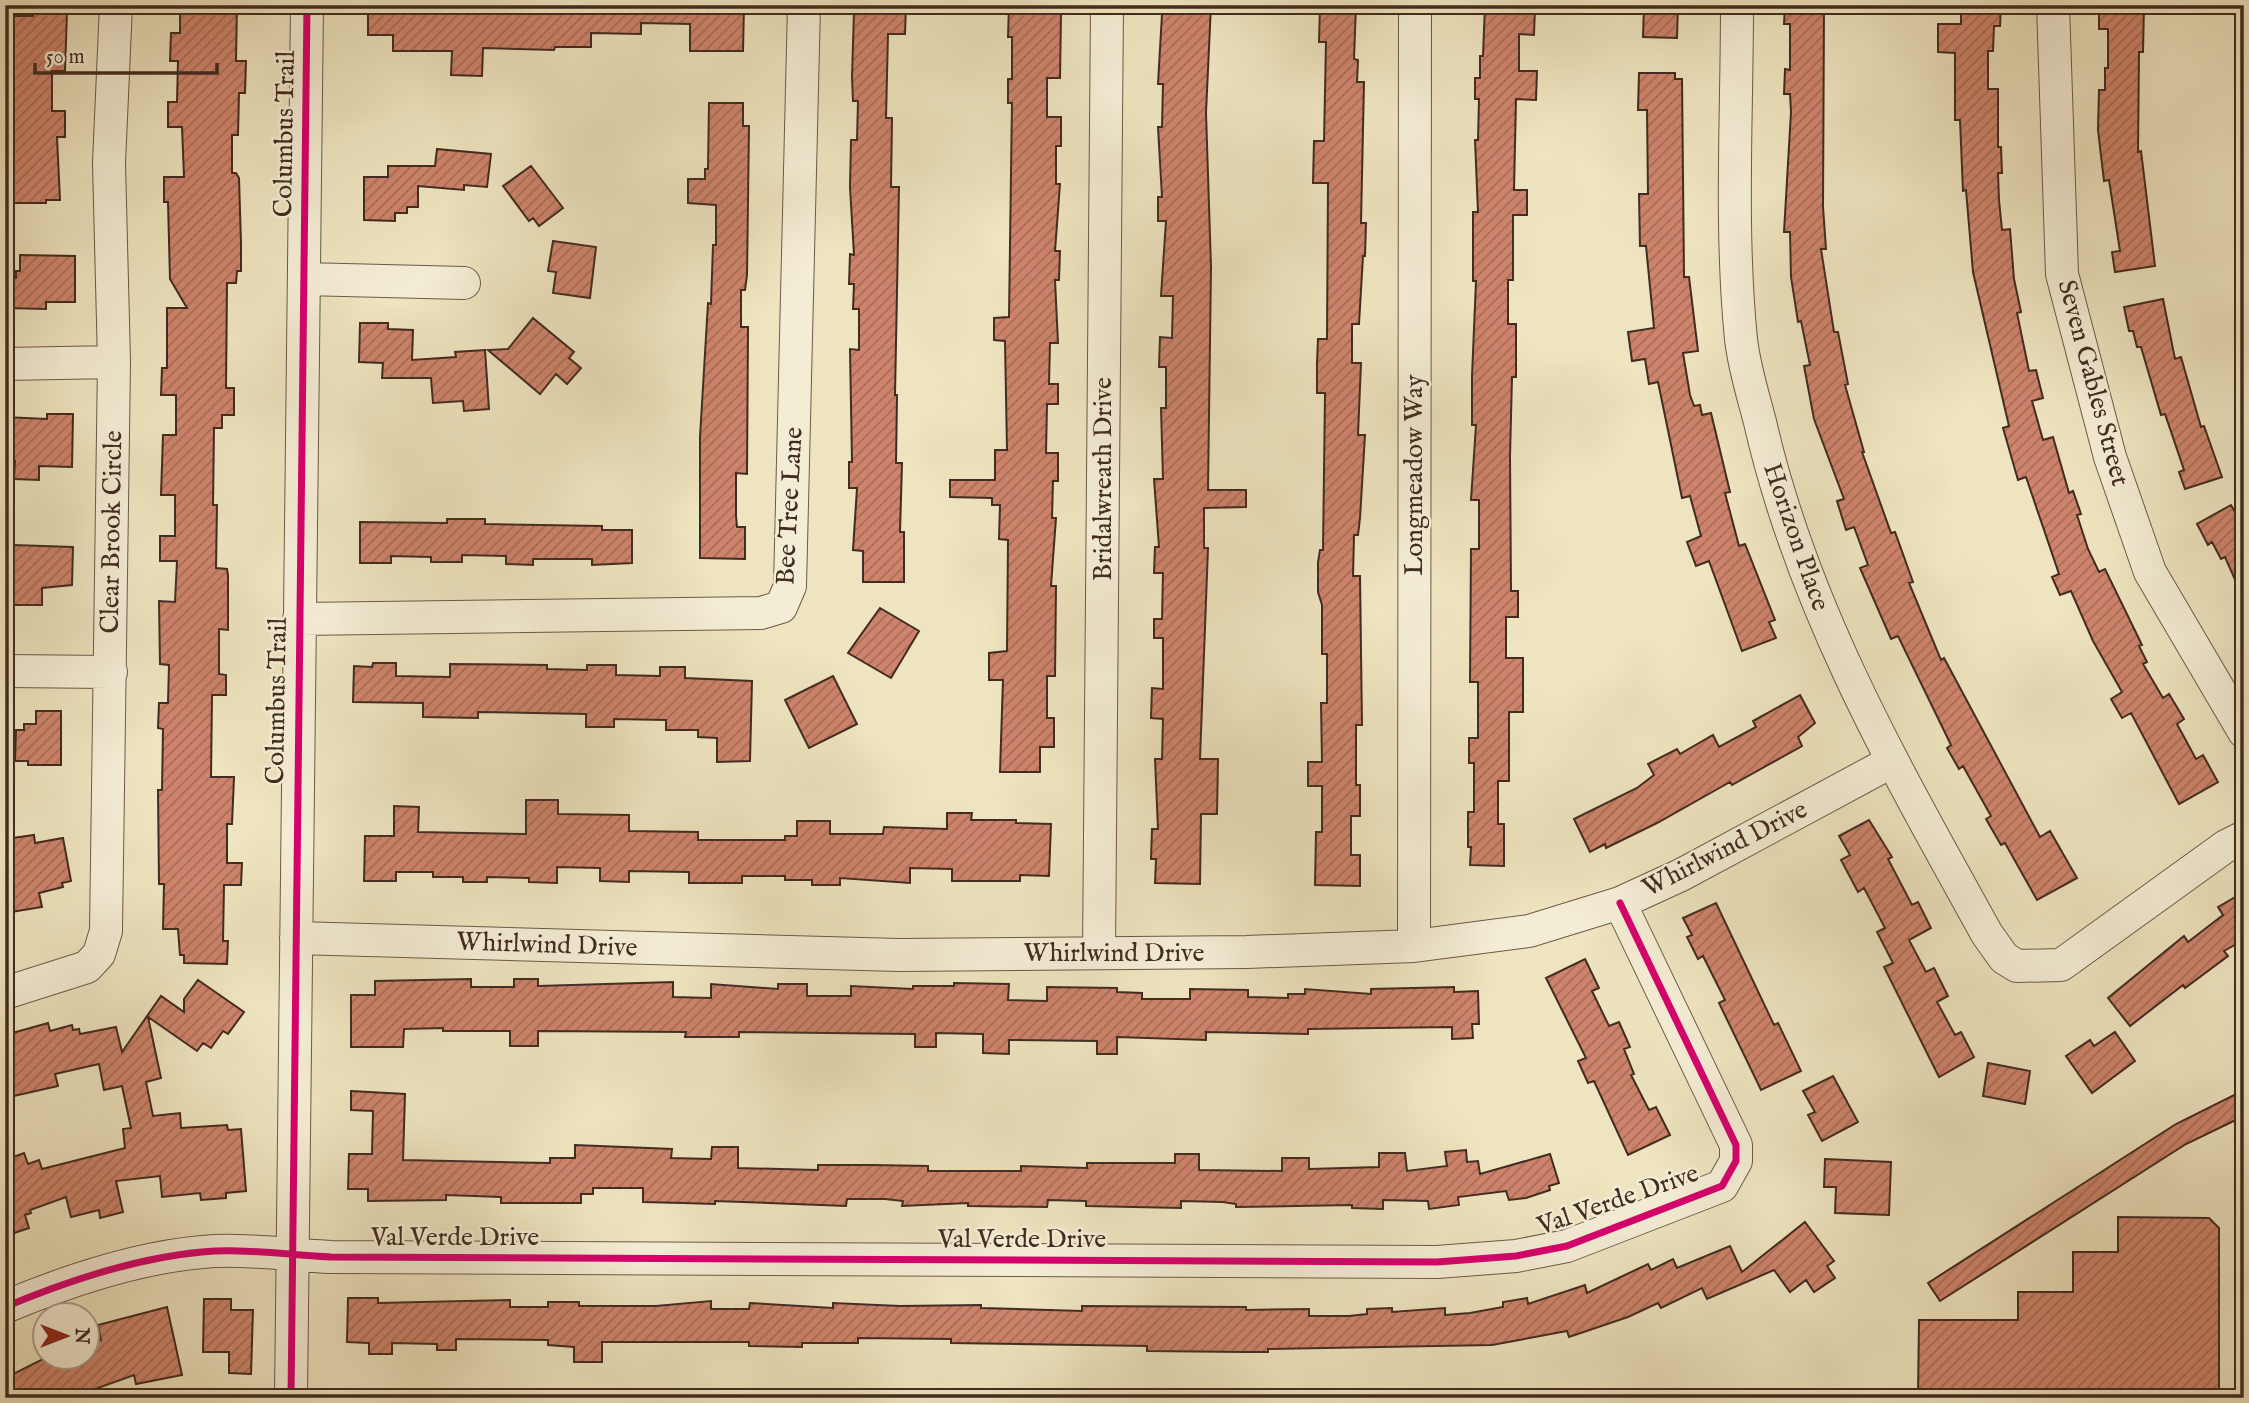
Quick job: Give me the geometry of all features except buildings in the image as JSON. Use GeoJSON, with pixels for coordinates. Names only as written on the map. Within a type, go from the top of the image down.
{"type":"FeatureCollection","features":[{"type":"Feature","properties":{"kind":"street","name":"Clear Brook Circle"},"geometry":{"type":"LineString","coordinates":[[5,993],[87,967],[99,954],[106,931],[114,362],[110,163],[116,5]]}},
{"type":"Feature","properties":{"kind":"street","name":"Columbus Trail"},"geometry":{"type":"LineString","coordinates":[[291,1398],[307,5]]}},
{"type":"Feature","properties":{"kind":"street","name":"Bee Tree Lane"},"geometry":{"type":"LineString","coordinates":[[299,619],[761,614],[781,607],[790,586],[804,5]]}},
{"type":"Feature","properties":{"kind":"street","name":"Bridalwreath Drive"},"geometry":{"type":"LineString","coordinates":[[1099,953],[1107,5]]}},
{"type":"Feature","properties":{"kind":"street","name":"Longmeadow Way"},"geometry":{"type":"LineString","coordinates":[[1414,946],[1415,5]]}},
{"type":"Feature","properties":{"kind":"street","name":"Horizon Place"},"geometry":{"type":"LineString","coordinates":[[1737,5],[1737,274],[1741,342],[1788,529],[1847,673],[1891,762],[1987,934],[2004,958],[2017,967],[2061,965],[2226,846],[2244,837]]}},
{"type":"Feature","properties":{"kind":"street","name":"Seven Gables Street"},"geometry":{"type":"LineString","coordinates":[[2053,5],[2062,274],[2110,457],[2150,572],[2244,732]]}},
{"type":"Feature","properties":{"kind":"street"},"geometry":{"type":"LineString","coordinates":[[304,279],[464,283]]}},
{"type":"Feature","properties":{"kind":"street"},"geometry":{"type":"LineString","coordinates":[[5,365],[114,362]]}},
{"type":"Feature","properties":{"kind":"street"},"geometry":{"type":"LineString","coordinates":[[5,671],[111,672]]}},
{"type":"Feature","properties":{"kind":"street","name":"Whirlwind Drive"},"geometry":{"type":"LineString","coordinates":[[296,938],[899,955],[1247,952],[1414,946],[1529,932],[1620,903],[1681,875],[1891,762]]}},
{"type":"Feature","properties":{"kind":"street","name":"Val Verde Drive"},"geometry":{"type":"LineString","coordinates":[[5,1307],[51,1288],[132,1265],[203,1251],[293,1255],[1437,1262],[1516,1256],[1567,1246],[1721,1186],[1736,1161],[1736,1146],[1620,903]]}},
{"type":"Feature","properties":{"kind":"cycle path"},"geometry":{"type":"LineString","coordinates":[[291,1398],[307,5]]}},
{"type":"Feature","properties":{"kind":"cycle path"},"geometry":{"type":"LineString","coordinates":[[5,1307],[53,1288],[127,1265],[177,1255],[218,1251],[331,1257],[1437,1262],[1516,1256],[1567,1246],[1722,1186],[1736,1161],[1736,1145],[1620,903]]}}]}
